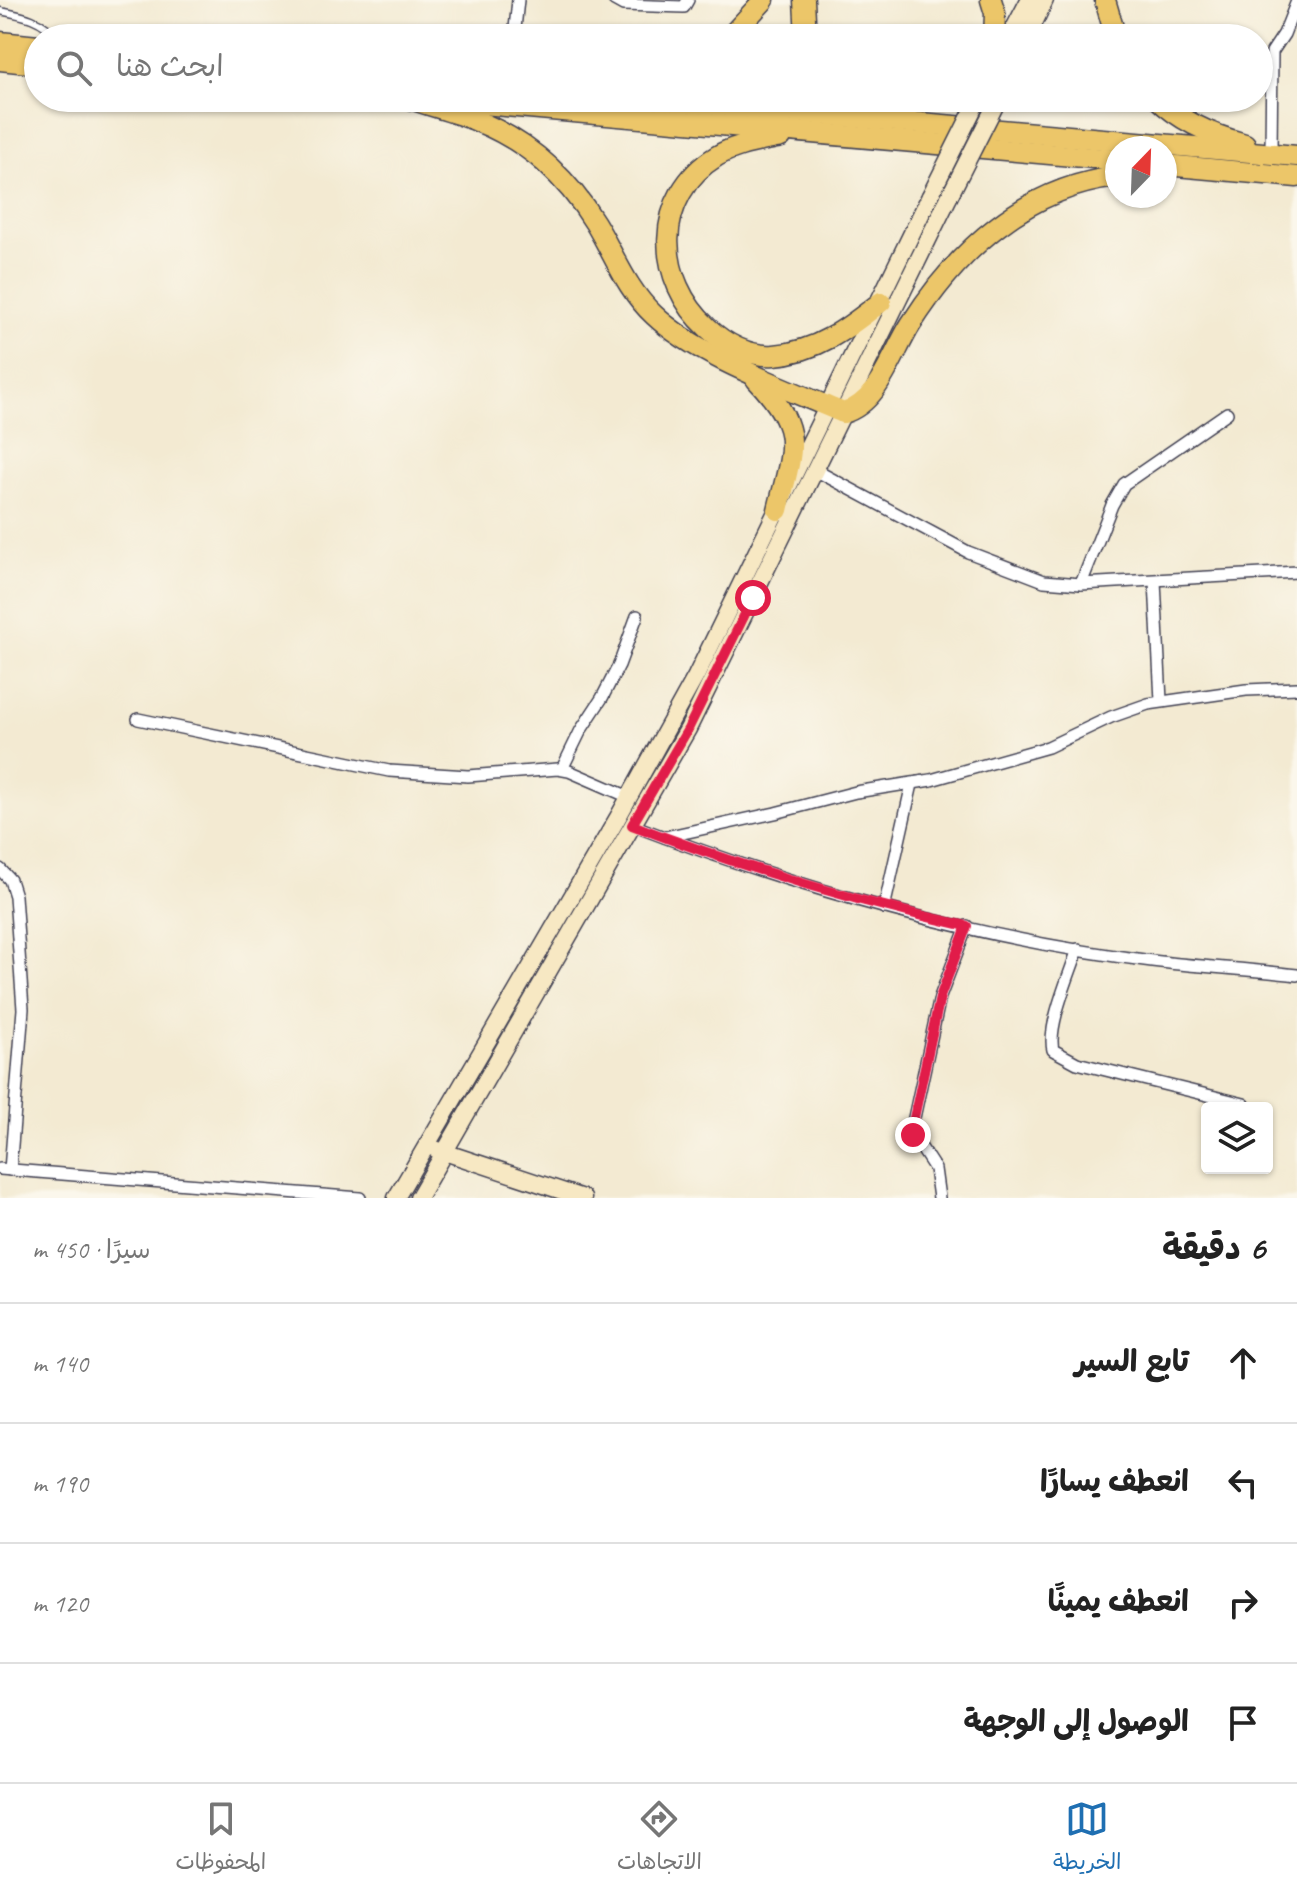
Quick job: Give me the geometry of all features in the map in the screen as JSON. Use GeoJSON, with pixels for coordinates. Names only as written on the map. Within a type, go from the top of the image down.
{"type":"FeatureCollection","features":[{"type":"Feature","properties":{"kind":"highway"},"geometry":{"type":"LineString","coordinates":[[742,24],[764,0]]}},
{"type":"Feature","properties":{"kind":"highway"},"geometry":{"type":"LineString","coordinates":[[804,0],[805,24]]}},
{"type":"Feature","properties":{"kind":"highway"},"geometry":{"type":"LineString","coordinates":[[991,0],[995,24]]}},
{"type":"Feature","properties":{"kind":"highway"},"geometry":{"type":"LineString","coordinates":[[1105,0],[1112,24]]}},
{"type":"Feature","properties":{"kind":"highway"},"geometry":{"type":"LineString","coordinates":[[0,42],[24,45]]}},
{"type":"Feature","properties":{"kind":"highway"},"geometry":{"type":"LineString","coordinates":[[0,60],[24,63]]}},
{"type":"Feature","properties":{"kind":"highway"},"geometry":{"type":"LineString","coordinates":[[450,112],[477,121],[534,151],[572,188],[597,225],[618,267],[653,315],[676,332],[751,373],[835,410],[864,404],[910,325],[945,276],[986,234],[1054,193],[1105,178]]}},
{"type":"Feature","properties":{"kind":"highway"},"geometry":{"type":"LineString","coordinates":[[569,112],[1105,159]]}},
{"type":"Feature","properties":{"kind":"highway"},"geometry":{"type":"LineString","coordinates":[[784,112],[1284,154]]}},
{"type":"Feature","properties":{"kind":"highway"},"geometry":{"type":"LineString","coordinates":[[882,112],[932,126]]}},
{"type":"Feature","properties":{"kind":"highway"},"geometry":{"type":"LineString","coordinates":[[1174,112],[1219,137],[1284,154]]}},
{"type":"Feature","properties":{"kind":"highway"},"geometry":{"type":"LineString","coordinates":[[797,132],[733,148],[717,156],[693,177],[676,205],[668,230],[671,271],[682,298],[700,321],[722,341],[741,350],[770,356],[815,346],[843,331],[881,302]]}},
{"type":"Feature","properties":{"kind":"highway"},"geometry":{"type":"LineString","coordinates":[[1177,166],[1297,177]]}},
{"type":"Feature","properties":{"kind":"highway"},"geometry":{"type":"LineString","coordinates":[[1177,171],[1206,169]]}},
{"type":"Feature","properties":{"kind":"highway"},"geometry":{"type":"LineString","coordinates":[[751,373],[774,398],[789,422],[793,436],[778,510]]}},
{"type":"Feature","properties":{"kind":"main road"},"geometry":{"type":"LineString","coordinates":[[1016,24],[1029,0]]}},
{"type":"Feature","properties":{"kind":"main road"},"geometry":{"type":"LineString","coordinates":[[1034,24],[1045,0]]}},
{"type":"Feature","properties":{"kind":"main road"},"geometry":{"type":"LineString","coordinates":[[418,1198],[688,729],[815,470],[835,410],[881,302],[972,112]]}},
{"type":"Feature","properties":{"kind":"main road"},"geometry":{"type":"LineString","coordinates":[[396,1198],[696,676],[778,510],[835,410],[992,112]]}},
{"type":"Feature","properties":{"kind":"main road"},"geometry":{"type":"LineString","coordinates":[[427,1145],[443,1153],[583,1198]]}},
{"type":"Feature","properties":{"kind":"street"},"geometry":{"type":"LineString","coordinates":[[515,24],[518,0]]}},
{"type":"Feature","properties":{"kind":"street"},"geometry":{"type":"LineString","coordinates":[[614,0],[623,5],[684,7],[688,0]]}},
{"type":"Feature","properties":{"kind":"street"},"geometry":{"type":"LineString","coordinates":[[1273,50],[1284,34],[1297,1]]}},
{"type":"Feature","properties":{"kind":"street"},"geometry":{"type":"LineString","coordinates":[[1273,70],[1284,154]]}},
{"type":"Feature","properties":{"kind":"street"},"geometry":{"type":"LineString","coordinates":[[1081,584],[1112,505],[1124,484],[1227,413]]}},
{"type":"Feature","properties":{"kind":"street"},"geometry":{"type":"LineString","coordinates":[[815,470],[977,556],[1044,581],[1081,584],[1297,572]]}},
{"type":"Feature","properties":{"kind":"street"},"geometry":{"type":"LineString","coordinates":[[1155,581],[1161,701]]}},
{"type":"Feature","properties":{"kind":"street"},"geometry":{"type":"LineString","coordinates":[[562,769],[619,665],[637,616]]}},
{"type":"Feature","properties":{"kind":"street"},"geometry":{"type":"LineString","coordinates":[[664,837],[856,792],[912,784],[1048,747],[1111,717],[1161,701],[1246,690],[1297,688]]}},
{"type":"Feature","properties":{"kind":"street"},"geometry":{"type":"LineString","coordinates":[[138,719],[389,771],[468,776],[562,769],[629,797]]}},
{"type":"Feature","properties":{"kind":"street"},"geometry":{"type":"LineString","coordinates":[[884,908],[912,784]]}},
{"type":"Feature","properties":{"kind":"street"},"geometry":{"type":"LineString","coordinates":[[632,825],[826,892],[884,908],[1078,949],[1152,961],[1297,975]]}},
{"type":"Feature","properties":{"kind":"street"},"geometry":{"type":"LineString","coordinates":[[0,869],[10,880],[15,896],[23,1009],[5,1169],[360,1198]]}},
{"type":"Feature","properties":{"kind":"street"},"geometry":{"type":"LineString","coordinates":[[939,1198],[935,1169],[913,1135],[912,1127],[940,997],[967,926]]}},
{"type":"Feature","properties":{"kind":"street"},"geometry":{"type":"LineString","coordinates":[[1078,949],[1054,1025],[1053,1050],[1077,1063],[1236,1102]]}},
{"type":"Feature","properties":{"kind":"lane"},"geometry":{"type":"LineString","coordinates":[[0,11],[42,24]]}},
{"type":"Feature","properties":{"kind":"route"},"geometry":{"type":"LineString","coordinates":[[753,598],[688,729],[632,825],[826,892],[967,926],[940,997],[912,1127],[913,1135]]}}]}
